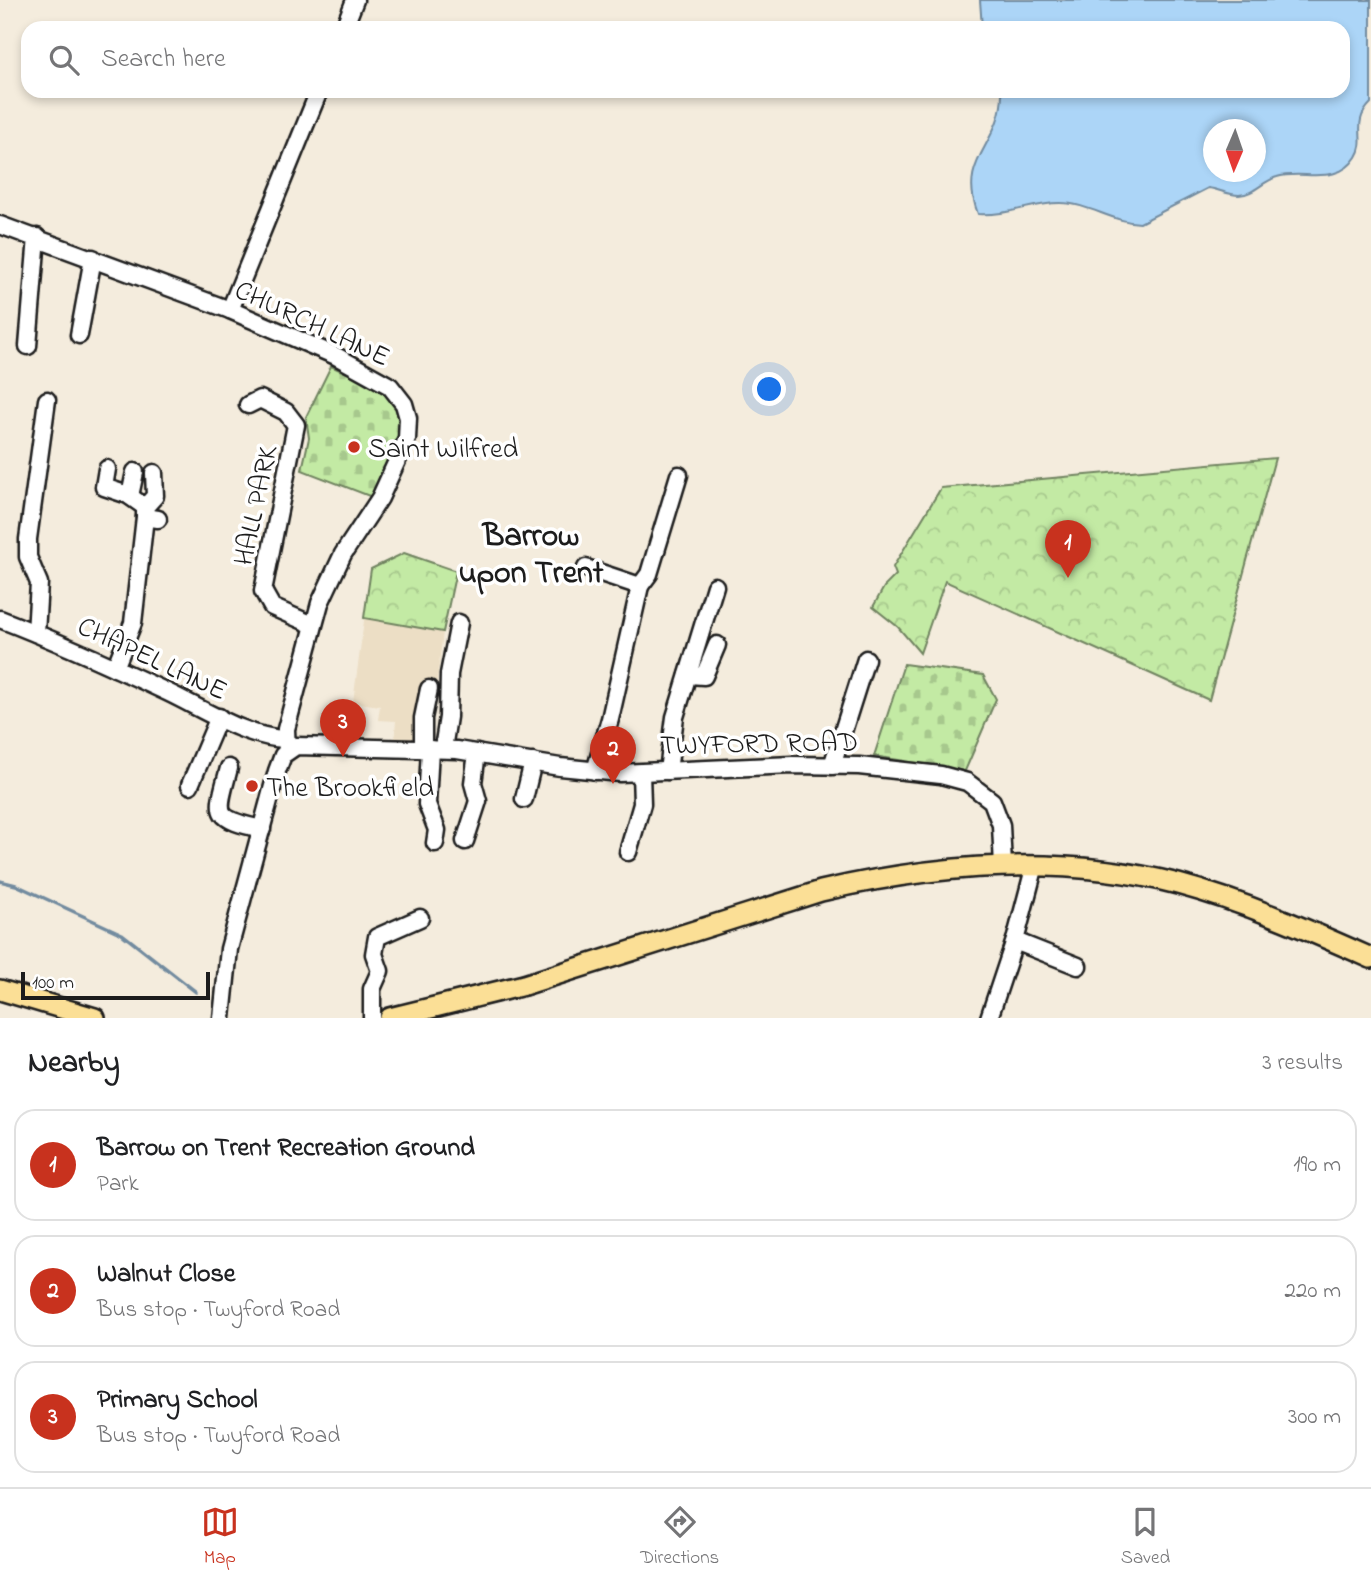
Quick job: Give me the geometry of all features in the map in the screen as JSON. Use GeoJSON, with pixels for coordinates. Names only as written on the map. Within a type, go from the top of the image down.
{"type":"FeatureCollection","features":[{"type":"Feature","properties":{"kind":"main road"},"geometry":{"type":"LineString","coordinates":[[390,1018],[524,985],[821,891],[914,872],[1003,866],[1119,872],[1178,884],[1270,915],[1371,958]]}},
{"type":"Feature","properties":{"kind":"main road"},"geometry":{"type":"LineString","coordinates":[[0,990],[95,1018]]}},
{"type":"Feature","properties":{"kind":"street"},"geometry":{"type":"LineString","coordinates":[[347,21],[355,0]]}},
{"type":"Feature","properties":{"kind":"street"},"geometry":{"type":"LineString","coordinates":[[230,310],[316,98]]}},
{"type":"Feature","properties":{"kind":"street","name":"CHURCH LANE"},"geometry":{"type":"LineString","coordinates":[[0,225],[230,310],[336,356],[390,386],[404,404],[408,418],[407,439],[386,486],[343,554],[320,603],[313,625],[286,745],[229,949],[222,1018]]}},
{"type":"Feature","properties":{"kind":"street"},"geometry":{"type":"LineString","coordinates":[[28,346],[37,237]]}},
{"type":"Feature","properties":{"kind":"street"},"geometry":{"type":"LineString","coordinates":[[79,335],[79,323],[87,299],[93,258]]}},
{"type":"Feature","properties":{"kind":"street"},"geometry":{"type":"LineString","coordinates":[[36,633],[39,583],[29,557],[27,539],[47,400]]}},
{"type":"Feature","properties":{"kind":"street","name":"HALL PARK"},"geometry":{"type":"LineString","coordinates":[[248,405],[260,400],[286,412],[296,425],[263,590],[272,607],[313,625]]}},
{"type":"Feature","properties":{"kind":"street"},"geometry":{"type":"LineString","coordinates":[[107,469],[104,487],[130,496],[149,514]]}},
{"type":"Feature","properties":{"kind":"street"},"geometry":{"type":"LineString","coordinates":[[130,496],[135,472]]}},
{"type":"Feature","properties":{"kind":"street"},"geometry":{"type":"LineString","coordinates":[[116,668],[133,624],[149,514],[155,496],[154,473]]}},
{"type":"Feature","properties":{"kind":"street"},"geometry":{"type":"LineString","coordinates":[[595,771],[640,586],[649,574],[679,475]]}},
{"type":"Feature","properties":{"kind":"street"},"geometry":{"type":"LineString","coordinates":[[586,568],[640,586]]}},
{"type":"Feature","properties":{"kind":"street"},"geometry":{"type":"LineString","coordinates":[[668,771],[675,717],[715,586]]}},
{"type":"Feature","properties":{"kind":"street","name":"CHAPEL LANE"},"geometry":{"type":"LineString","coordinates":[[0,619],[286,745]]}},
{"type":"Feature","properties":{"kind":"street"},"geometry":{"type":"LineString","coordinates":[[435,844],[437,831],[427,804],[432,749],[448,717],[449,674],[459,623]]}},
{"type":"Feature","properties":{"kind":"street"},"geometry":{"type":"LineString","coordinates":[[688,675],[704,676],[717,645]]}},
{"type":"Feature","properties":{"kind":"street"},"geometry":{"type":"LineString","coordinates":[[832,766],[866,659]]}},
{"type":"Feature","properties":{"kind":"street"},"geometry":{"type":"LineString","coordinates":[[429,689],[423,718],[432,749]]}},
{"type":"Feature","properties":{"kind":"street"},"geometry":{"type":"LineString","coordinates":[[190,785],[219,717]]}},
{"type":"Feature","properties":{"kind":"street","name":"TWYFORD ROAD"},"geometry":{"type":"LineString","coordinates":[[286,745],[477,752],[595,771],[641,773],[743,765],[832,766],[930,773],[967,782],[992,801],[998,812],[1003,842],[1003,866]]}},
{"type":"Feature","properties":{"kind":"street"},"geometry":{"type":"LineString","coordinates":[[465,841],[478,801],[473,783],[477,752]]}},
{"type":"Feature","properties":{"kind":"street"},"geometry":{"type":"LineString","coordinates":[[524,799],[533,762]]}},
{"type":"Feature","properties":{"kind":"street"},"geometry":{"type":"LineString","coordinates":[[229,768],[219,807],[222,814],[234,823],[262,829]]}},
{"type":"Feature","properties":{"kind":"street"},"geometry":{"type":"LineString","coordinates":[[628,852],[642,804],[641,773]]}},
{"type":"Feature","properties":{"kind":"street"},"geometry":{"type":"LineString","coordinates":[[989,1018],[1015,941],[1035,866]]}},
{"type":"Feature","properties":{"kind":"street"},"geometry":{"type":"LineString","coordinates":[[372,1018],[372,989],[380,971],[374,954],[377,937],[420,918]]}},
{"type":"Feature","properties":{"kind":"street"},"geometry":{"type":"LineString","coordinates":[[1015,941],[1079,966]]}},
{"type":"Feature","properties":{"kind":"shaded area"},"geometry":{"type":"Polygon","coordinates":[[[404,553],[456,571],[443,632],[429,745],[394,743],[396,721],[378,720],[380,706],[353,702],[371,569],[404,553]]]}},
{"type":"Feature","properties":{"kind":"green space"},"geometry":{"type":"Polygon","coordinates":[[[331,366],[386,393],[396,404],[401,417],[401,430],[393,458],[372,497],[302,470],[309,438],[306,417],[331,366]]]}},
{"type":"Feature","properties":{"kind":"green space"},"geometry":{"type":"Polygon","coordinates":[[[1275,458],[1209,700],[945,581],[920,653],[898,627],[873,607],[884,587],[896,575],[893,567],[941,488],[1275,458]]]}},
{"type":"Feature","properties":{"kind":"green space"},"geometry":{"type":"Polygon","coordinates":[[[404,553],[456,571],[443,632],[364,618],[371,569],[404,553]]]}},
{"type":"Feature","properties":{"kind":"green space"},"geometry":{"type":"Polygon","coordinates":[[[904,664],[983,675],[996,699],[965,771],[874,756],[904,664]]]}},
{"type":"Feature","properties":{"kind":"water"},"geometry":{"type":"Polygon","coordinates":[[[980,0],[1371,0],[1371,103],[1361,118],[1360,144],[1356,157],[1339,172],[1277,177],[1239,195],[1208,188],[1140,223],[1060,203],[978,214],[973,195],[973,178],[976,164],[996,125],[1001,98],[1350,98],[1350,21],[982,21],[980,0]]]}},
{"type":"Feature","properties":{"kind":"waterway"},"geometry":{"type":"LineString","coordinates":[[0,881],[16,885],[122,934],[196,992]]}},
{"type":"Feature","properties":{"kind":"place","name":"Saint Wilfred"},"geometry":{"type":"Point","coordinates":[354,447]}},
{"type":"Feature","properties":{"kind":"place","name":"Barrow on Trent Recreation Ground"},"geometry":{"type":"Point","coordinates":[1068,578]}},
{"type":"Feature","properties":{"kind":"place","name":"Primary School"},"geometry":{"type":"Point","coordinates":[343,757]}},
{"type":"Feature","properties":{"kind":"place","name":"Walnut Close"},"geometry":{"type":"Point","coordinates":[613,784]}},
{"type":"Feature","properties":{"kind":"place","name":"The Brookfield"},"geometry":{"type":"Point","coordinates":[252,786]}},
{"type":"Feature","properties":{"kind":"district","name":"Barrow upon Trent"},"geometry":{"type":"Point","coordinates":[531,552]}}]}
